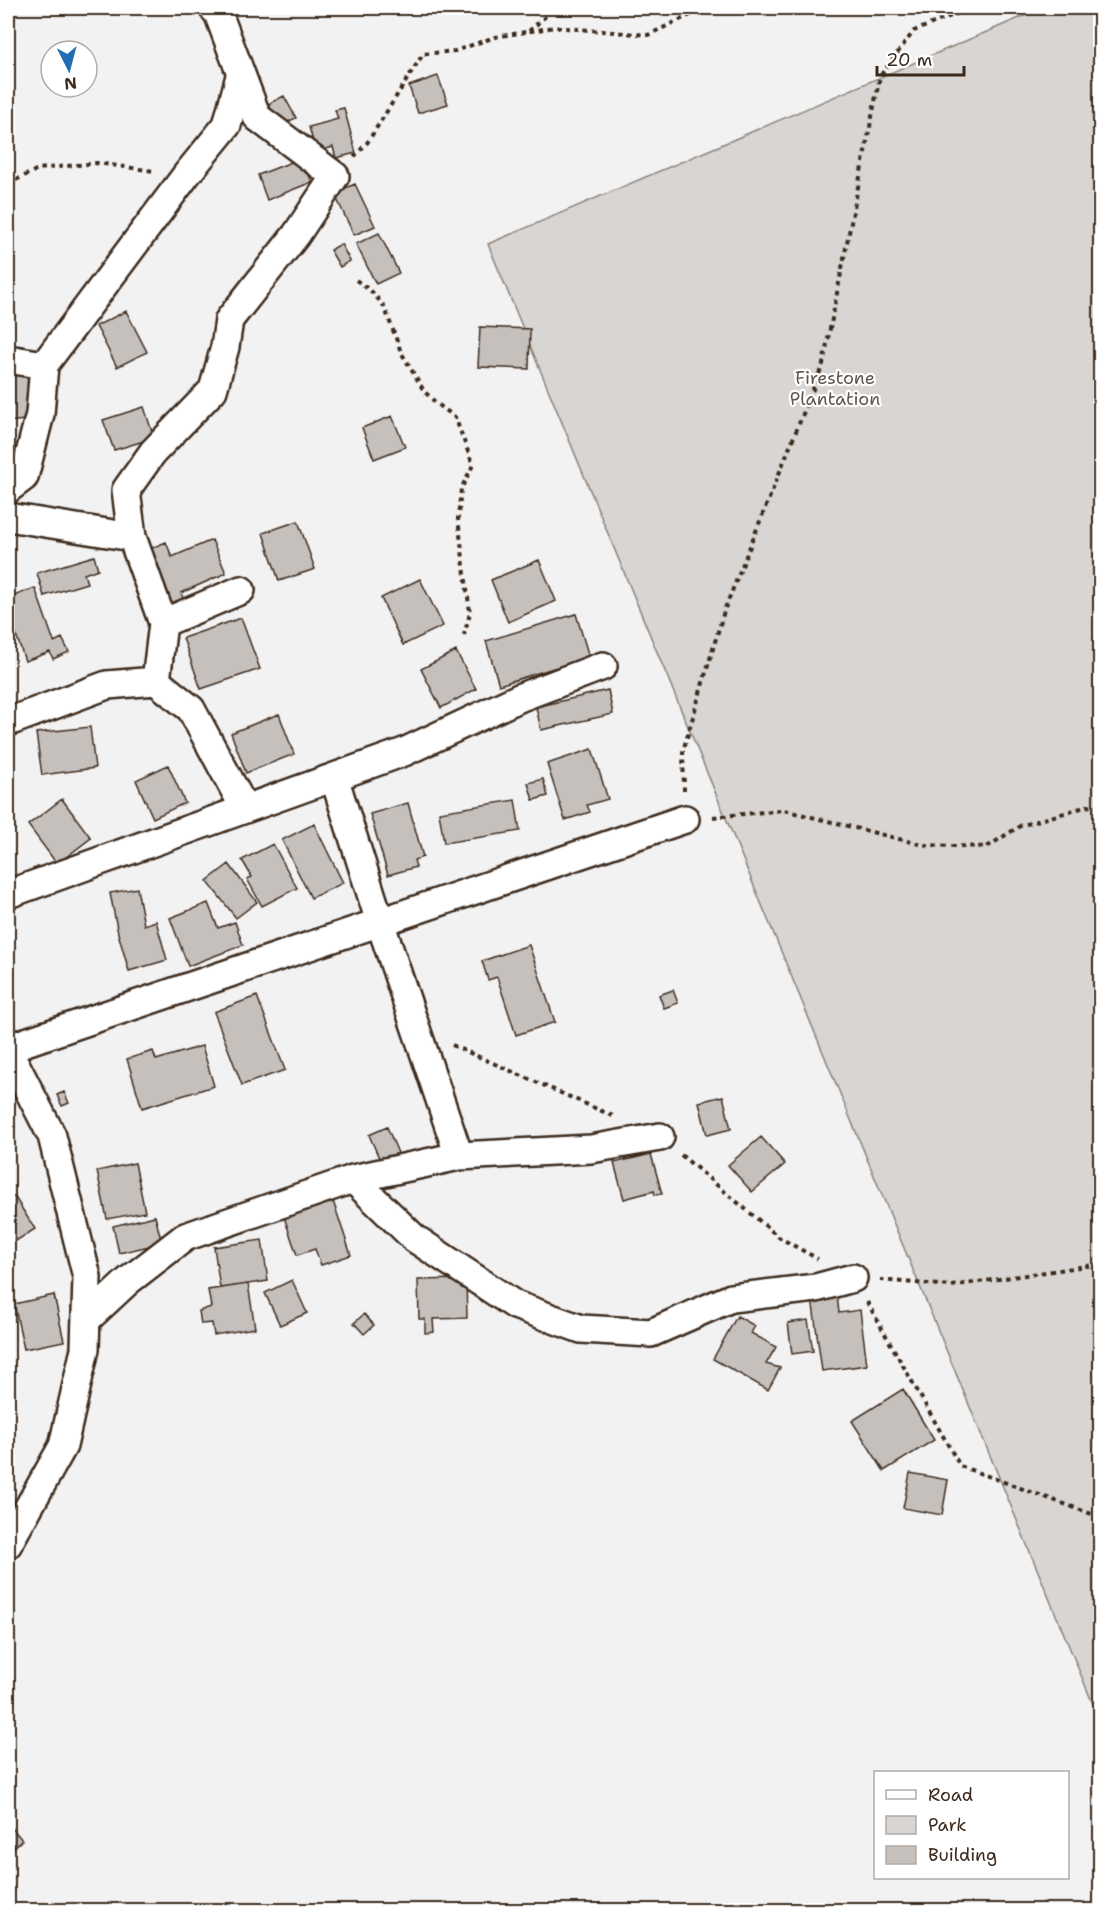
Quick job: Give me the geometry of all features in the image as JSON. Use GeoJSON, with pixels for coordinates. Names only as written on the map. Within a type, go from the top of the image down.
{"type":"FeatureCollection","features":[{"type":"Feature","properties":{"kind":"street"},"geometry":{"type":"LineString","coordinates":[[156,681],[163,623],[132,537],[126,490],[153,452],[213,390],[225,347],[229,320],[296,235],[335,176],[256,117],[218,13],[213,8]]}},
{"type":"Feature","properties":{"kind":"street"},"geometry":{"type":"LineString","coordinates":[[8,489],[24,477],[40,414],[44,365],[187,174],[227,125],[240,76]]}},
{"type":"Feature","properties":{"kind":"street"},"geometry":{"type":"LineString","coordinates":[[8,359],[44,365]]}},
{"type":"Feature","properties":{"kind":"street"},"geometry":{"type":"LineString","coordinates":[[8,517],[132,537]]}},
{"type":"Feature","properties":{"kind":"street"},"geometry":{"type":"LineString","coordinates":[[163,623],[241,590]]}},
{"type":"Feature","properties":{"kind":"street"},"geometry":{"type":"LineString","coordinates":[[8,894],[404,752],[521,697],[603,666]]}},
{"type":"Feature","properties":{"kind":"street"},"geometry":{"type":"LineString","coordinates":[[8,722],[107,685],[156,681],[191,709],[245,809]]}},
{"type":"Feature","properties":{"kind":"street"},"geometry":{"type":"LineString","coordinates":[[334,777],[459,1156]]}},
{"type":"Feature","properties":{"kind":"street"},"geometry":{"type":"LineString","coordinates":[[8,1544],[63,1446],[85,1349],[87,1277],[52,1136],[8,1049],[685,819]]}},
{"type":"Feature","properties":{"kind":"street"},"geometry":{"type":"LineString","coordinates":[[86,1320],[128,1281],[185,1237],[353,1179],[459,1156],[591,1149],[660,1137]]}},
{"type":"Feature","properties":{"kind":"street"},"geometry":{"type":"LineString","coordinates":[[353,1179],[414,1238],[515,1305],[580,1329],[651,1333],[731,1298],[816,1288],[853,1278]]}},
{"type":"Feature","properties":{"kind":"path"},"geometry":{"type":"LineString","coordinates":[[528,31],[555,8]]}},
{"type":"Feature","properties":{"kind":"path"},"geometry":{"type":"LineString","coordinates":[[335,176],[367,142],[423,54],[455,51],[495,37],[555,27],[648,35],[705,8]]}},
{"type":"Feature","properties":{"kind":"path"},"geometry":{"type":"LineString","coordinates":[[970,8],[914,31],[880,76],[823,364],[724,611],[683,751],[685,819],[784,810],[923,845],[987,847],[1020,826],[1088,806],[1101,808]]}},
{"type":"Feature","properties":{"kind":"path"},"geometry":{"type":"LineString","coordinates":[[8,184],[38,169],[97,163],[187,174]]}},
{"type":"Feature","properties":{"kind":"path"},"geometry":{"type":"LineString","coordinates":[[357,280],[384,306],[401,352],[424,391],[455,417],[473,465],[461,489],[458,519],[470,614],[465,635]]}},
{"type":"Feature","properties":{"kind":"path"},"geometry":{"type":"LineString","coordinates":[[853,1278],[951,1286],[1101,1264]]}},
{"type":"Feature","properties":{"kind":"path"},"geometry":{"type":"LineString","coordinates":[[853,1278],[960,1466],[1101,1517]]}},
{"type":"Feature","properties":{"kind":"green space","name":"Firestone Plantation"},"geometry":{"type":"Polygon","coordinates":[[[1043,8],[1100,8],[1100,1721],[488,244],[1043,8]]]}},
{"type":"Feature","properties":{"kind":"building"},"geometry":{"type":"Polygon","coordinates":[[[438,76],[448,104],[418,113],[409,86],[438,76]]]}},
{"type":"Feature","properties":{"kind":"building"},"geometry":{"type":"Polygon","coordinates":[[[284,96],[296,118],[279,126],[268,104],[284,96]]]}},
{"type":"Feature","properties":{"kind":"building"},"geometry":{"type":"Polygon","coordinates":[[[344,108],[356,153],[336,158],[333,147],[316,152],[309,127],[338,119],[335,110],[344,108]]]}},
{"type":"Feature","properties":{"kind":"building"},"geometry":{"type":"Polygon","coordinates":[[[302,158],[312,182],[267,200],[258,175],[302,158]]]}},
{"type":"Feature","properties":{"kind":"building"},"geometry":{"type":"Polygon","coordinates":[[[355,184],[375,226],[354,235],[334,193],[355,184]]]}},
{"type":"Feature","properties":{"kind":"building"},"geometry":{"type":"Polygon","coordinates":[[[379,233],[399,273],[376,284],[356,244],[379,233]]]}},
{"type":"Feature","properties":{"kind":"building"},"geometry":{"type":"Polygon","coordinates":[[[341,244],[350,261],[340,267],[330,250],[341,244]]]}},
{"type":"Feature","properties":{"kind":"building"},"geometry":{"type":"Polygon","coordinates":[[[126,311],[147,352],[117,367],[96,326],[126,311]]]}},
{"type":"Feature","properties":{"kind":"building"},"geometry":{"type":"Polygon","coordinates":[[[480,327],[530,329],[529,369],[478,367],[480,327]]]}},
{"type":"Feature","properties":{"kind":"building"},"geometry":{"type":"Polygon","coordinates":[[[28,372],[33,419],[8,422],[8,374],[28,372]]]}},
{"type":"Feature","properties":{"kind":"building"},"geometry":{"type":"Polygon","coordinates":[[[144,407],[154,438],[114,450],[103,420],[144,407]]]}},
{"type":"Feature","properties":{"kind":"building"},"geometry":{"type":"Polygon","coordinates":[[[392,416],[405,447],[374,459],[362,428],[392,416]]]}},
{"type":"Feature","properties":{"kind":"building"},"geometry":{"type":"Polygon","coordinates":[[[298,521],[315,569],[279,581],[263,533],[298,521]]]}},
{"type":"Feature","properties":{"kind":"building"},"geometry":{"type":"Polygon","coordinates":[[[212,540],[226,573],[181,593],[184,600],[167,607],[142,552],[166,542],[172,557],[212,540]]]}},
{"type":"Feature","properties":{"kind":"building"},"geometry":{"type":"Polygon","coordinates":[[[94,556],[98,569],[84,574],[87,583],[44,596],[37,573],[94,556]]]}},
{"type":"Feature","properties":{"kind":"building"},"geometry":{"type":"Polygon","coordinates":[[[539,560],[556,601],[508,622],[491,580],[539,560]]]}},
{"type":"Feature","properties":{"kind":"building"},"geometry":{"type":"Polygon","coordinates":[[[420,579],[443,626],[403,645],[381,598],[420,579]]]}},
{"type":"Feature","properties":{"kind":"building"},"geometry":{"type":"Polygon","coordinates":[[[35,588],[54,642],[62,638],[69,652],[53,659],[50,652],[25,661],[8,611],[8,598],[35,588]]]}},
{"type":"Feature","properties":{"kind":"building"},"geometry":{"type":"Polygon","coordinates":[[[576,614],[589,657],[499,685],[486,641],[576,614]]]}},
{"type":"Feature","properties":{"kind":"building"},"geometry":{"type":"Polygon","coordinates":[[[241,618],[260,669],[201,689],[183,638],[241,618]]]}},
{"type":"Feature","properties":{"kind":"building"},"geometry":{"type":"Polygon","coordinates":[[[456,651],[476,689],[441,708],[421,669],[456,651]]]}},
{"type":"Feature","properties":{"kind":"building"},"geometry":{"type":"Polygon","coordinates":[[[608,690],[613,714],[541,730],[536,707],[608,690]]]}},
{"type":"Feature","properties":{"kind":"building"},"geometry":{"type":"Polygon","coordinates":[[[279,714],[294,754],[246,773],[231,733],[279,714]]]}},
{"type":"Feature","properties":{"kind":"building"},"geometry":{"type":"Polygon","coordinates":[[[90,727],[95,768],[42,775],[36,733],[90,727]]]}},
{"type":"Feature","properties":{"kind":"building"},"geometry":{"type":"Polygon","coordinates":[[[592,749],[608,799],[587,805],[590,812],[565,820],[547,764],[592,749]]]}},
{"type":"Feature","properties":{"kind":"building"},"geometry":{"type":"Polygon","coordinates":[[[168,765],[185,803],[153,818],[136,780],[168,765]]]}},
{"type":"Feature","properties":{"kind":"building"},"geometry":{"type":"Polygon","coordinates":[[[543,779],[548,796],[533,800],[528,783],[543,779]]]}},
{"type":"Feature","properties":{"kind":"building"},"geometry":{"type":"Polygon","coordinates":[[[62,799],[91,838],[57,864],[28,825],[62,799]]]}},
{"type":"Feature","properties":{"kind":"building"},"geometry":{"type":"Polygon","coordinates":[[[515,800],[520,831],[444,843],[439,812],[515,800]]]}},
{"type":"Feature","properties":{"kind":"building"},"geometry":{"type":"Polygon","coordinates":[[[408,803],[423,857],[414,860],[416,867],[388,875],[370,814],[408,803]]]}},
{"type":"Feature","properties":{"kind":"building"},"geometry":{"type":"Polygon","coordinates":[[[314,824],[343,883],[311,898],[282,840],[314,824]]]}},
{"type":"Feature","properties":{"kind":"building"},"geometry":{"type":"Polygon","coordinates":[[[273,844],[297,888],[262,906],[247,879],[252,877],[242,860],[273,844]]]}},
{"type":"Feature","properties":{"kind":"building"},"geometry":{"type":"Polygon","coordinates":[[[229,864],[257,902],[236,918],[207,881],[229,864]]]}},
{"type":"Feature","properties":{"kind":"building"},"geometry":{"type":"Polygon","coordinates":[[[137,888],[144,925],[156,921],[167,960],[129,971],[110,893],[137,888]]]}},
{"type":"Feature","properties":{"kind":"building"},"geometry":{"type":"Polygon","coordinates":[[[208,903],[218,928],[235,922],[243,945],[188,966],[170,918],[208,903]]]}},
{"type":"Feature","properties":{"kind":"building"},"geometry":{"type":"Polygon","coordinates":[[[529,945],[555,1022],[516,1035],[497,977],[488,980],[482,961],[529,945]]]}},
{"type":"Feature","properties":{"kind":"building"},"geometry":{"type":"Polygon","coordinates":[[[673,990],[678,1003],[664,1008],[659,995],[673,990]]]}},
{"type":"Feature","properties":{"kind":"building"},"geometry":{"type":"Polygon","coordinates":[[[257,996],[285,1070],[242,1085],[214,1012],[257,996]]]}},
{"type":"Feature","properties":{"kind":"building"},"geometry":{"type":"Polygon","coordinates":[[[202,1046],[214,1086],[142,1108],[127,1059],[153,1051],[156,1060],[202,1046]]]}},
{"type":"Feature","properties":{"kind":"building"},"geometry":{"type":"Polygon","coordinates":[[[64,1092],[69,1103],[62,1106],[57,1095],[64,1092]]]}},
{"type":"Feature","properties":{"kind":"building"},"geometry":{"type":"Polygon","coordinates":[[[723,1096],[731,1129],[707,1135],[699,1102],[723,1096]]]}},
{"type":"Feature","properties":{"kind":"building"},"geometry":{"type":"Polygon","coordinates":[[[387,1127],[401,1160],[383,1167],[369,1135],[387,1127]]]}},
{"type":"Feature","properties":{"kind":"building"},"geometry":{"type":"Polygon","coordinates":[[[761,1137],[785,1164],[752,1192],[728,1165],[761,1137]]]}},
{"type":"Feature","properties":{"kind":"building"},"geometry":{"type":"Polygon","coordinates":[[[651,1154],[662,1194],[655,1195],[654,1191],[624,1199],[614,1163],[651,1154]]]}},
{"type":"Feature","properties":{"kind":"building"},"geometry":{"type":"Polygon","coordinates":[[[135,1163],[145,1212],[107,1219],[97,1171],[135,1163]]]}},
{"type":"Feature","properties":{"kind":"building"},"geometry":{"type":"Polygon","coordinates":[[[14,1196],[35,1229],[8,1246],[8,1200],[14,1196]]]}},
{"type":"Feature","properties":{"kind":"building"},"geometry":{"type":"Polygon","coordinates":[[[333,1201],[351,1255],[321,1265],[315,1249],[297,1255],[284,1217],[333,1201]]]}},
{"type":"Feature","properties":{"kind":"building"},"geometry":{"type":"Polygon","coordinates":[[[155,1216],[162,1243],[119,1253],[113,1226],[155,1216]]]}},
{"type":"Feature","properties":{"kind":"building"},"geometry":{"type":"Polygon","coordinates":[[[262,1240],[268,1281],[220,1288],[214,1247],[262,1240]]]}},
{"type":"Feature","properties":{"kind":"building"},"geometry":{"type":"Polygon","coordinates":[[[466,1279],[467,1318],[433,1319],[434,1332],[425,1333],[425,1319],[419,1319],[418,1280],[466,1279]]]}},
{"type":"Feature","properties":{"kind":"building"},"geometry":{"type":"Polygon","coordinates":[[[292,1280],[307,1313],[280,1325],[265,1293],[292,1280]]]}},
{"type":"Feature","properties":{"kind":"building"},"geometry":{"type":"Polygon","coordinates":[[[248,1284],[255,1328],[214,1335],[212,1323],[201,1324],[199,1311],[211,1307],[208,1290],[248,1284]]]}},
{"type":"Feature","properties":{"kind":"building"},"geometry":{"type":"Polygon","coordinates":[[[54,1295],[64,1341],[24,1349],[14,1304],[54,1295]]]}},
{"type":"Feature","properties":{"kind":"building"},"geometry":{"type":"Polygon","coordinates":[[[837,1295],[839,1313],[860,1310],[867,1365],[822,1371],[812,1298],[837,1295]]]}},
{"type":"Feature","properties":{"kind":"building"},"geometry":{"type":"Polygon","coordinates":[[[364,1314],[374,1325],[364,1334],[354,1323],[364,1314]]]}},
{"type":"Feature","properties":{"kind":"building"},"geometry":{"type":"Polygon","coordinates":[[[737,1316],[755,1326],[751,1333],[776,1347],[766,1364],[780,1368],[768,1390],[713,1359],[737,1316]]]}},
{"type":"Feature","properties":{"kind":"building"},"geometry":{"type":"Polygon","coordinates":[[[808,1320],[813,1351],[792,1354],[788,1323],[808,1320]]]}},
{"type":"Feature","properties":{"kind":"building"},"geometry":{"type":"Polygon","coordinates":[[[903,1389],[934,1440],[884,1471],[852,1421],[903,1389]]]}},
{"type":"Feature","properties":{"kind":"building"},"geometry":{"type":"Polygon","coordinates":[[[910,1473],[948,1480],[942,1515],[903,1508],[910,1473]]]}},
{"type":"Feature","properties":{"kind":"building"},"geometry":{"type":"Polygon","coordinates":[[[8,1823],[22,1840],[8,1853],[8,1823]]]}}]}
